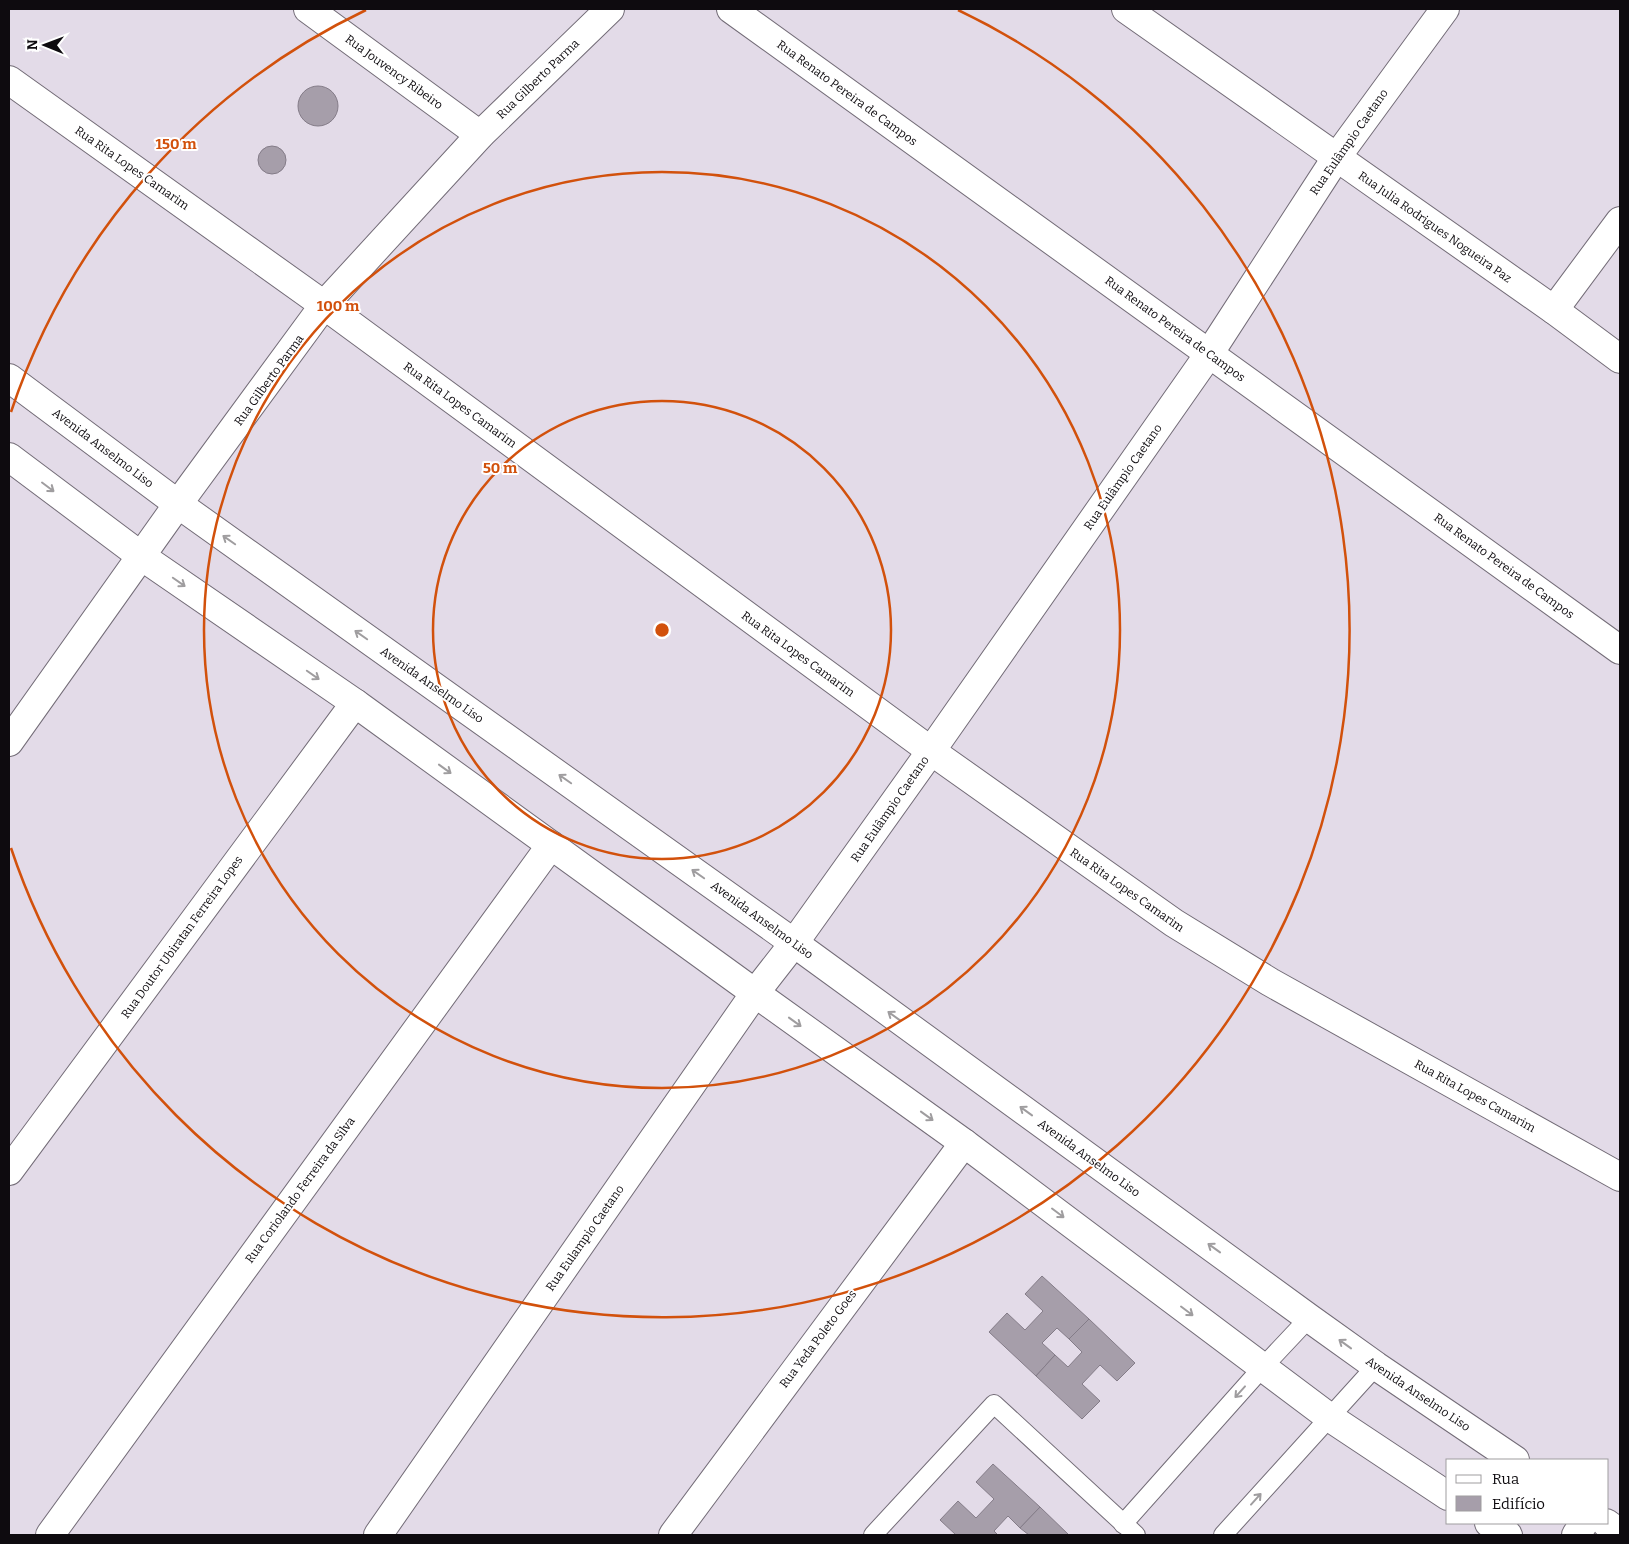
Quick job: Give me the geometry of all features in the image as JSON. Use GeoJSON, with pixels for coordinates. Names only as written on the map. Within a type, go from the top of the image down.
{"type":"FeatureCollection","features":[{"type":"Feature","properties":{"kind":"street","name":"Rua Jouvency Ribeiro"},"geometry":{"type":"LineString","coordinates":[[308,9],[480,136]]}},
{"type":"Feature","properties":{"kind":"street","name":"Rua Gilberto Parma"},"geometry":{"type":"LineString","coordinates":[[9,742],[178,504],[324,305],[480,136],[610,9]]}},
{"type":"Feature","properties":{"kind":"street","name":"Rua Renato Pereira de Campos"},"geometry":{"type":"LineString","coordinates":[[731,9],[1620,650]]}},
{"type":"Feature","properties":{"kind":"street","name":"Rua Julia Rodrigues Nogueira Paz"},"geometry":{"type":"LineString","coordinates":[[1126,9],[1154,17],[1336,158],[1554,310],[1620,359]]}},
{"type":"Feature","properties":{"kind":"street","name":"Rua Eulâmpio Caetano"},"geometry":{"type":"LineString","coordinates":[[794,942],[1209,354],[1336,158],[1445,9]]}},
{"type":"Feature","properties":{"kind":"street","name":"Rua Rita Lopes Camarim"},"geometry":{"type":"LineString","coordinates":[[9,80],[324,305],[930,751],[1174,923],[1270,982],[1620,1177]]}},
{"type":"Feature","properties":{"kind":"street"},"geometry":{"type":"LineString","coordinates":[[1554,310],[1620,221]]}},
{"type":"Feature","properties":{"kind":"street","name":"Avenida Anselmo Liso"},"geometry":{"type":"LineString","coordinates":[[9,378],[178,504],[794,942],[1309,1318],[1514,1459]]}},
{"type":"Feature","properties":{"kind":"street"},"geometry":{"type":"LineString","coordinates":[[9,458],[141,556],[355,704],[964,1142],[1329,1418],[1446,1495]]}},
{"type":"Feature","properties":{"kind":"street","name":"Rua Doutor Ubiratan Ferreira Lopes"},"geometry":{"type":"LineString","coordinates":[[9,1171],[355,704]]}},
{"type":"Feature","properties":{"kind":"street","name":"Rua Coriolando Ferreira da Silva"},"geometry":{"type":"LineString","coordinates":[[50,1535],[550,845]]}},
{"type":"Feature","properties":{"kind":"street","name":"Rua Eulampio Caetano"},"geometry":{"type":"LineString","coordinates":[[378,1535],[755,993],[794,942]]}},
{"type":"Feature","properties":{"kind":"street","name":"Rua Yeda Poleto Goes"},"geometry":{"type":"LineString","coordinates":[[673,1535],[964,1142]]}},
{"type":"Feature","properties":{"kind":"street"},"geometry":{"type":"LineString","coordinates":[[1491,1524],[1508,1535]]}},
{"type":"Feature","properties":{"kind":"street"},"geometry":{"type":"LineString","coordinates":[[1576,1535],[1583,1524]]}},
{"type":"Feature","properties":{"kind":"street"},"geometry":{"type":"LineString","coordinates":[[1607,1524],[1620,1533]]}},
{"type":"Feature","properties":{"kind":"lane"},"geometry":{"type":"LineString","coordinates":[[873,1535],[994,1404],[1130,1529],[1262,1368],[1309,1318]]}},
{"type":"Feature","properties":{"kind":"lane"},"geometry":{"type":"LineString","coordinates":[[1224,1535],[1376,1366]]}},
{"type":"Feature","properties":{"kind":"building"},"geometry":{"type":"Polygon","coordinates":[[[314,86],[322,86],[329,89],[335,95],[338,106],[335,117],[329,123],[322,126],[314,126],[307,123],[301,117],[298,110],[298,102],[301,95],[307,89],[314,86]]]}},
{"type":"Feature","properties":{"kind":"building"},"geometry":{"type":"Polygon","coordinates":[[[272,146],[282,150],[286,160],[282,170],[272,174],[262,170],[258,160],[262,150],[272,146]]]}},
{"type":"Feature","properties":{"kind":"building"},"geometry":{"type":"Polygon","coordinates":[[[1042,1276],[1089,1319],[1069,1339],[1057,1328],[1042,1343],[1055,1355],[1036,1376],[989,1332],[1007,1313],[1025,1330],[1043,1311],[1025,1294],[1042,1276]]]}},
{"type":"Feature","properties":{"kind":"building"},"geometry":{"type":"Polygon","coordinates":[[[1089,1319],[1135,1363],[1117,1381],[1100,1365],[1082,1384],[1100,1401],[1082,1419],[1036,1376],[1055,1355],[1068,1367],[1082,1352],[1069,1339],[1089,1319]]]}},
{"type":"Feature","properties":{"kind":"building"},"geometry":{"type":"Polygon","coordinates":[[[993,1464],[1040,1507],[1020,1528],[1008,1516],[994,1531],[998,1535],[956,1535],[940,1520],[958,1501],[976,1518],[994,1499],[976,1482],[993,1464]]]}},
{"type":"Feature","properties":{"kind":"building"},"geometry":{"type":"Polygon","coordinates":[[[1040,1507],[1069,1535],[1029,1535],[1020,1528],[1040,1507]]]}}]}
